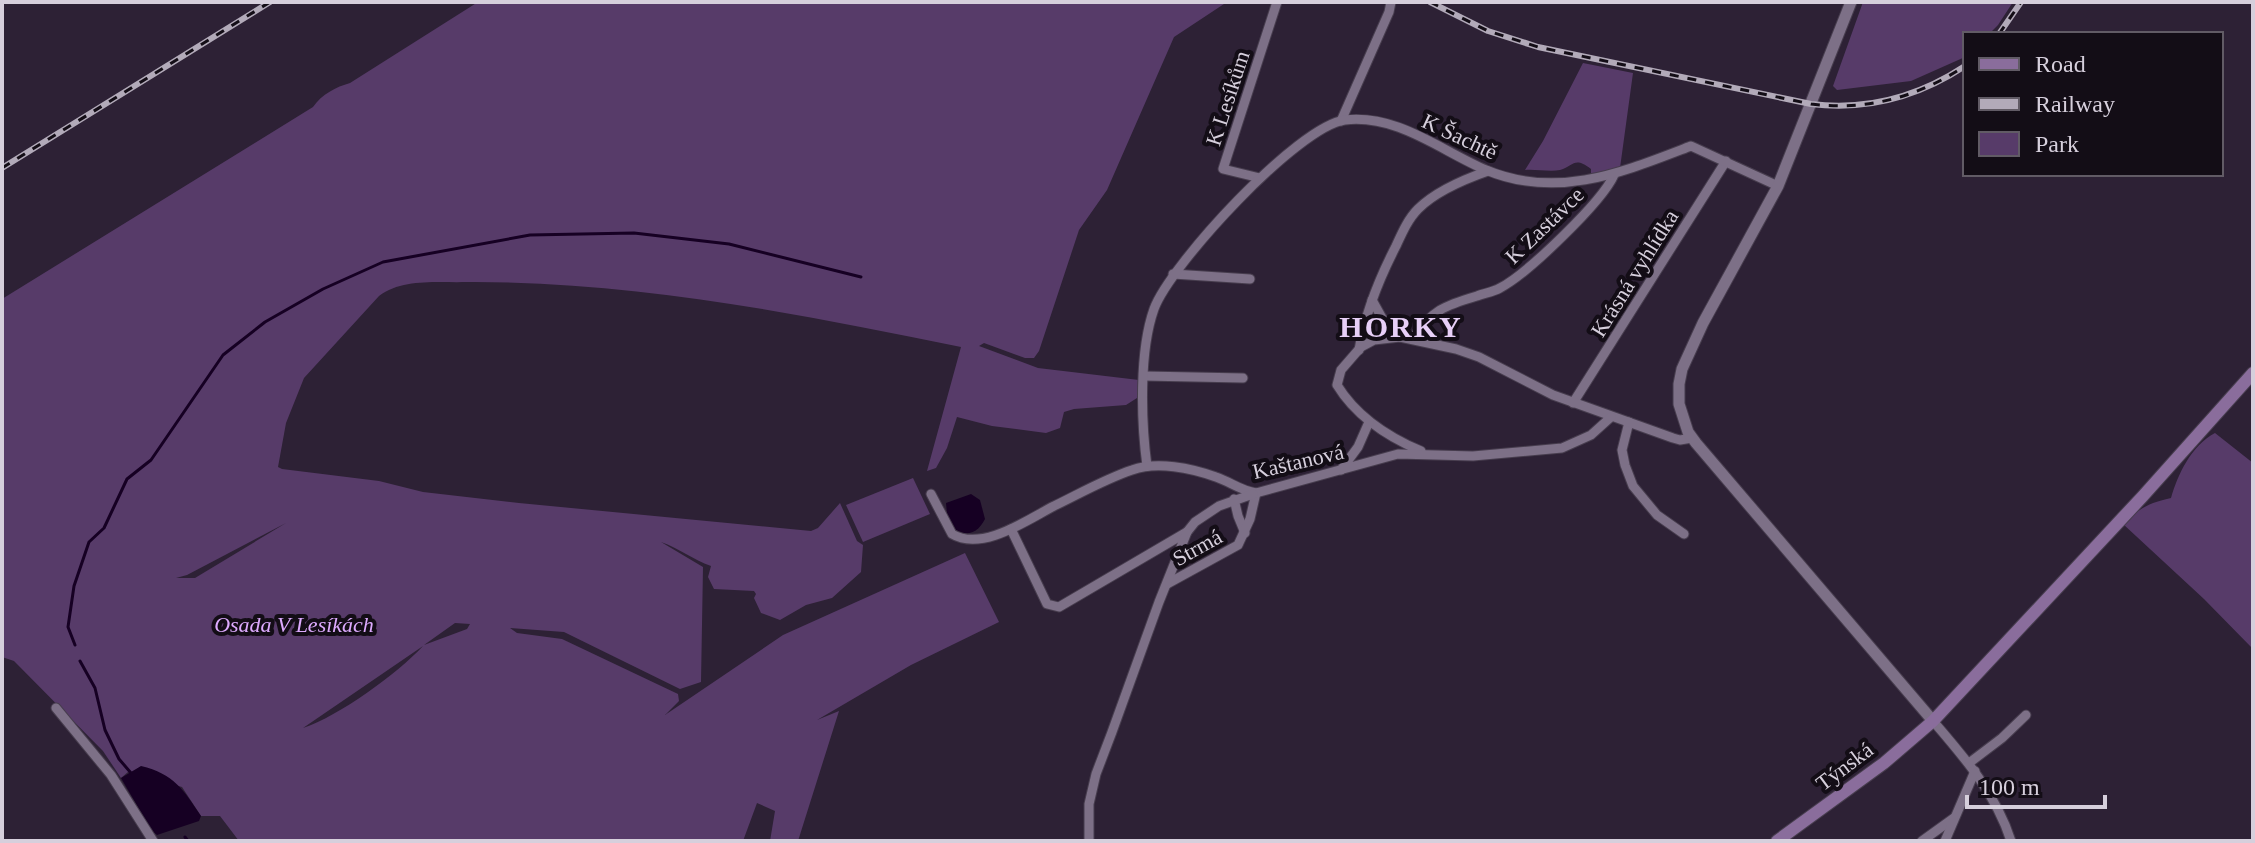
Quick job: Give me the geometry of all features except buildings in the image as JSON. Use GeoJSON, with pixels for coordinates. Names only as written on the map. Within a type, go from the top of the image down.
{"type":"FeatureCollection","features":[{"type":"Feature","properties":{"kind":"main road","name":"Týnská"},"geometry":{"type":"LineString","coordinates":[[1777,841],[1884,763],[1933,721],[2253,373]]}},
{"type":"Feature","properties":{"kind":"street","name":"K Lesíkům"},"geometry":{"type":"LineString","coordinates":[[1260,178],[1223,169],[1277,2]]}},
{"type":"Feature","properties":{"kind":"street"},"geometry":{"type":"LineString","coordinates":[[1147,466],[1144,376],[1148,333],[1154,311],[1173,274],[1260,178],[1297,147],[1341,121],[1391,2]]}},
{"type":"Feature","properties":{"kind":"street"},"geometry":{"type":"LineString","coordinates":[[1851,2],[1778,186],[1703,323],[1682,369],[1679,404],[1692,438],[1972,767],[2001,814],[2011,841]]}},
{"type":"Feature","properties":{"kind":"street","name":"K Šachtě"},"geometry":{"type":"LineString","coordinates":[[1341,121],[1392,125],[1488,171],[1513,179],[1564,183],[1614,175],[1691,146],[1778,186]]}},
{"type":"Feature","properties":{"kind":"street","name":"Krásná vyhlídka"},"geometry":{"type":"LineString","coordinates":[[1573,403],[1726,161]]}},
{"type":"Feature","properties":{"kind":"street"},"geometry":{"type":"LineString","coordinates":[[1359,350],[1362,331],[1384,270],[1415,212],[1437,195],[1488,171]]}},
{"type":"Feature","properties":{"kind":"street","name":"K Zastávce"},"geometry":{"type":"LineString","coordinates":[[1412,339],[1422,323],[1438,310],[1502,287],[1528,267],[1594,204],[1614,175]]}},
{"type":"Feature","properties":{"kind":"street"},"geometry":{"type":"LineString","coordinates":[[1173,274],[1250,279]]}},
{"type":"Feature","properties":{"kind":"street"},"geometry":{"type":"LineString","coordinates":[[1372,300],[1382,318],[1400,337]]}},
{"type":"Feature","properties":{"kind":"street"},"geometry":{"type":"LineString","coordinates":[[1426,454],[1388,436],[1369,422],[1337,385],[1341,370],[1359,350],[1374,340],[1400,337],[1456,349],[1573,403],[1673,438],[1692,438]]}},
{"type":"Feature","properties":{"kind":"street"},"geometry":{"type":"LineString","coordinates":[[1144,376],[1243,378]]}},
{"type":"Feature","properties":{"kind":"street","name":"Kaštanová"},"geometry":{"type":"LineString","coordinates":[[931,494],[955,537],[981,539],[1011,529],[1118,476],[1147,466],[1212,475],[1256,493],[1398,454],[1473,456],[1562,448],[1591,435],[1611,417]]}},
{"type":"Feature","properties":{"kind":"street"},"geometry":{"type":"LineString","coordinates":[[1341,471],[1358,447],[1369,422]]}},
{"type":"Feature","properties":{"kind":"street"},"geometry":{"type":"LineString","coordinates":[[1629,422],[1622,450],[1633,486],[1657,515],[1684,534]]}},
{"type":"Feature","properties":{"kind":"street"},"geometry":{"type":"LineString","coordinates":[[1089,841],[1089,804],[1096,774],[1187,532],[1204,516],[1234,499],[1256,493]]}},
{"type":"Feature","properties":{"kind":"street","name":"Strmá"},"geometry":{"type":"LineString","coordinates":[[1166,584],[1238,545],[1245,533],[1256,493]]}},
{"type":"Feature","properties":{"kind":"street"},"geometry":{"type":"LineString","coordinates":[[1234,499],[1245,533]]}},
{"type":"Feature","properties":{"kind":"street"},"geometry":{"type":"LineString","coordinates":[[1011,529],[1047,604],[1059,607],[1187,532]]}},
{"type":"Feature","properties":{"kind":"street"},"geometry":{"type":"LineString","coordinates":[[56,708],[111,775],[153,841]]}},
{"type":"Feature","properties":{"kind":"street"},"geometry":{"type":"LineString","coordinates":[[1945,841],[1972,767],[2026,715]]}},
{"type":"Feature","properties":{"kind":"street"},"geometry":{"type":"LineString","coordinates":[[1922,841],[1954,818]]}},
{"type":"Feature","properties":{"kind":"green space","name":"Osada V Lesíkách"},"geometry":{"type":"Polygon","coordinates":[[[478,2],[1227,2],[1174,37],[1107,190],[1079,230],[1034,358],[1025,358],[984,343],[979,346],[1038,368],[1139,380],[1137,398],[1126,405],[1064,412],[1060,428],[1046,433],[992,426],[957,417],[947,448],[936,468],[927,471],[961,347],[716,302],[654,293],[530,283],[422,283],[389,290],[379,296],[304,378],[286,423],[278,467],[282,469],[379,481],[423,492],[811,531],[818,528],[840,503],[857,541],[863,545],[861,572],[832,598],[806,605],[780,620],[761,613],[754,591],[714,589],[708,577],[711,566],[661,542],[703,567],[701,682],[680,689],[564,632],[510,628],[517,633],[562,639],[678,694],[679,701],[665,715],[783,635],[965,553],[999,622],[911,665],[817,720],[839,711],[798,841],[770,841],[775,811],[757,803],[743,841],[239,841],[220,816],[201,816],[182,787],[128,772],[121,778],[103,751],[14,661],[2,657],[2,299],[313,107],[330,92],[350,83],[478,2]],[[286,523],[187,575],[176,578],[195,578],[286,523]],[[455,623],[424,645],[467,629],[470,624],[455,623]],[[423,646],[303,728],[367,693],[423,646]]]}},
{"type":"Feature","properties":{"kind":"green space"},"geometry":{"type":"Polygon","coordinates":[[[1863,2],[2013,2],[1991,32],[1963,32],[1963,58],[1911,81],[1837,90],[1833,86],[1863,2]]]}},
{"type":"Feature","properties":{"kind":"green space"},"geometry":{"type":"Polygon","coordinates":[[[1583,63],[1633,73],[1620,168],[1591,175],[1591,169],[1577,163],[1560,170],[1525,170],[1543,141],[1583,63]]]}},
{"type":"Feature","properties":{"kind":"green space"},"geometry":{"type":"Polygon","coordinates":[[[2215,433],[2253,463],[2253,649],[2123,524],[2145,507],[2171,498],[2187,461],[2199,445],[2215,433]]]}},
{"type":"Feature","properties":{"kind":"green space"},"geometry":{"type":"Polygon","coordinates":[[[913,478],[930,514],[863,542],[846,505],[913,478]]]}},
{"type":"Feature","properties":{"kind":"shaded area"},"geometry":{"type":"Polygon","coordinates":[[[971,494],[980,500],[985,519],[972,532],[953,532],[948,524],[946,503],[971,494]]]}},
{"type":"Feature","properties":{"kind":"shaded area"},"geometry":{"type":"Polygon","coordinates":[[[141,766],[162,773],[177,784],[201,816],[199,821],[157,835],[152,831],[121,778],[141,766]]]}},
{"type":"Feature","properties":{"kind":"waterway"},"geometry":{"type":"LineString","coordinates":[[75,645],[68,627],[74,586],[89,542],[104,528],[127,479],[151,460],[223,355],[265,322],[323,289],[383,262],[530,235],[634,233],[729,244],[861,277]]}},
{"type":"Feature","properties":{"kind":"waterway"},"geometry":{"type":"LineString","coordinates":[[80,661],[95,688],[105,730],[119,759],[131,773]]}},
{"type":"Feature","properties":{"kind":"waterway"},"geometry":{"type":"LineString","coordinates":[[185,837],[188,841]]}},
{"type":"Feature","properties":{"kind":"railway"},"geometry":{"type":"LineString","coordinates":[[2,168],[270,2]]}},
{"type":"Feature","properties":{"kind":"railway"},"geometry":{"type":"LineString","coordinates":[[1430,2],[1488,31],[1538,47],[1811,104],[1852,105],[1892,99],[1929,86],[1963,67]]}},
{"type":"Feature","properties":{"kind":"railway"},"geometry":{"type":"LineString","coordinates":[[2000,32],[2021,2]]}},
{"type":"Feature","properties":{"kind":"district","name":"HORKY"},"geometry":{"type":"Point","coordinates":[1401,327]}}]}
